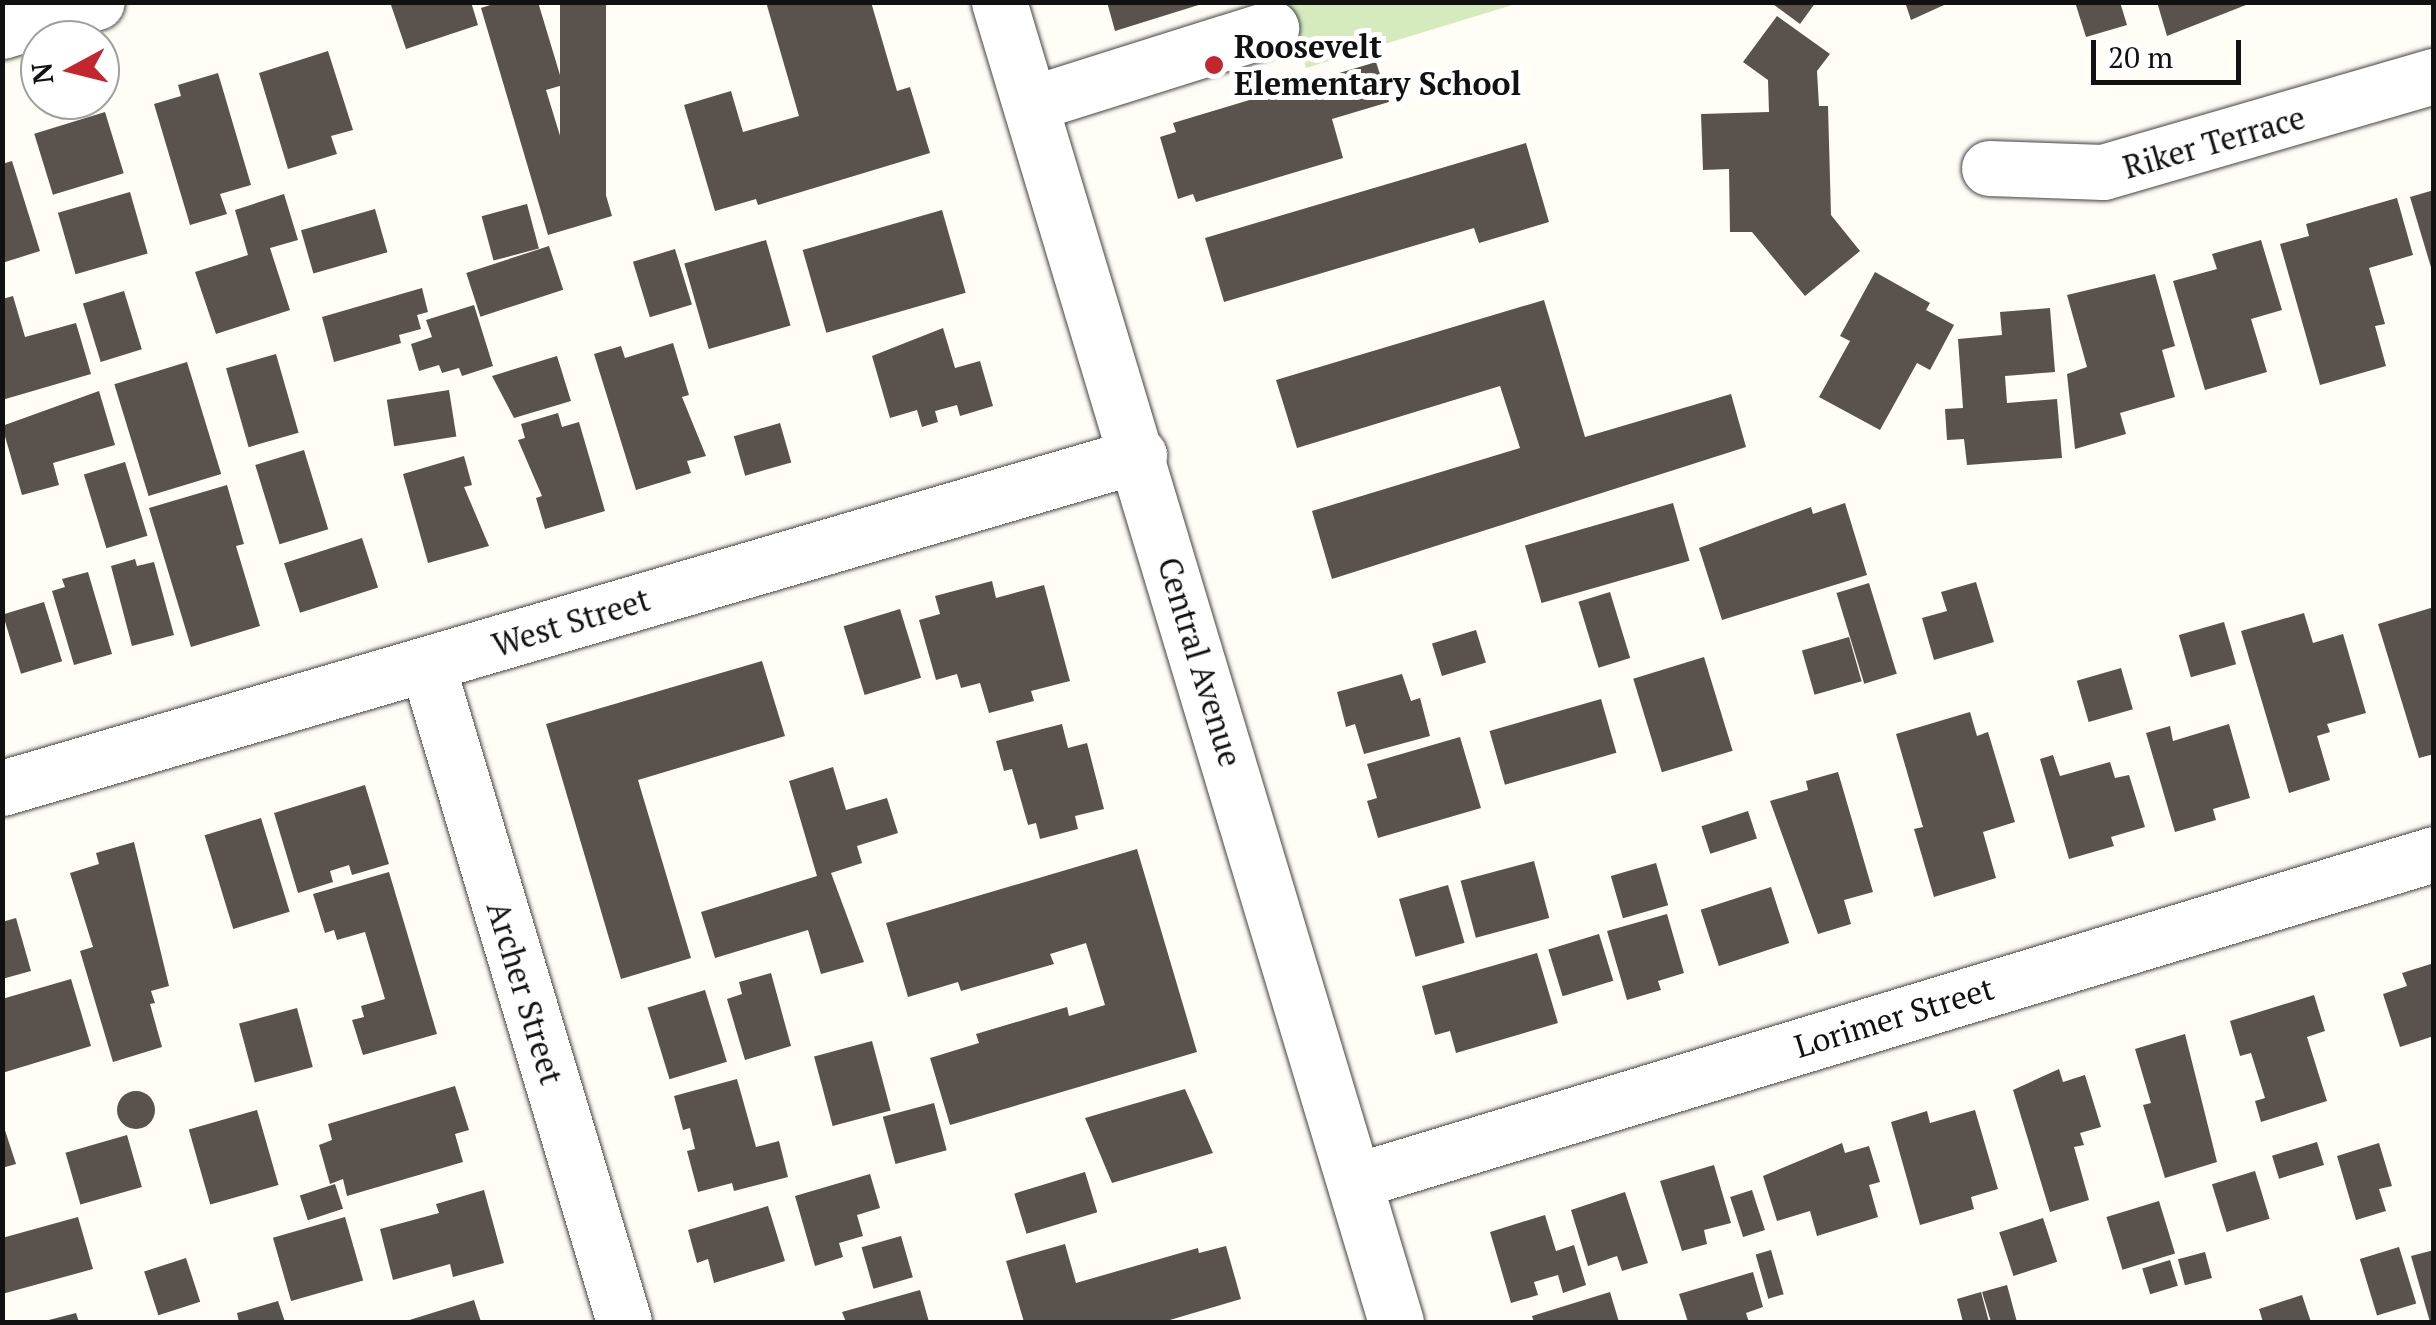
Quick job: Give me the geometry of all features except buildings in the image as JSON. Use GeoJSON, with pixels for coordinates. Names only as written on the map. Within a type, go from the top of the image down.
{"type":"FeatureCollection","features":[{"type":"Feature","properties":{"kind":"street"},"geometry":{"type":"LineString","coordinates":[[2,31],[97,2]]}},
{"type":"Feature","properties":{"kind":"street","name":"Central Avenue"},"geometry":{"type":"LineString","coordinates":[[999,2],[1139,455],[1396,1322]]}},
{"type":"Feature","properties":{"kind":"street"},"geometry":{"type":"LineString","coordinates":[[1030,104],[1270,28]]}},
{"type":"Feature","properties":{"kind":"street","name":"Riker Terrace"},"geometry":{"type":"LineString","coordinates":[[1988,168],[2103,172],[2434,76]]}},
{"type":"Feature","properties":{"kind":"street","name":"West Street"},"geometry":{"type":"LineString","coordinates":[[2,788],[1139,455]]}},
{"type":"Feature","properties":{"kind":"street","name":"Archer Street"},"geometry":{"type":"LineString","coordinates":[[427,664],[624,1322]]}},
{"type":"Feature","properties":{"kind":"street","name":"Lorimer Street"},"geometry":{"type":"LineString","coordinates":[[1354,1181],[2434,854]]}},
{"type":"Feature","properties":{"kind":"green space"},"geometry":{"type":"Polygon","coordinates":[[[1286,2],[1519,3],[1306,68],[1286,2]]]}},
{"type":"Feature","properties":{"kind":"place","name":"Roosevelt Elementary School"},"geometry":{"type":"Point","coordinates":[1214,65]}}]}
